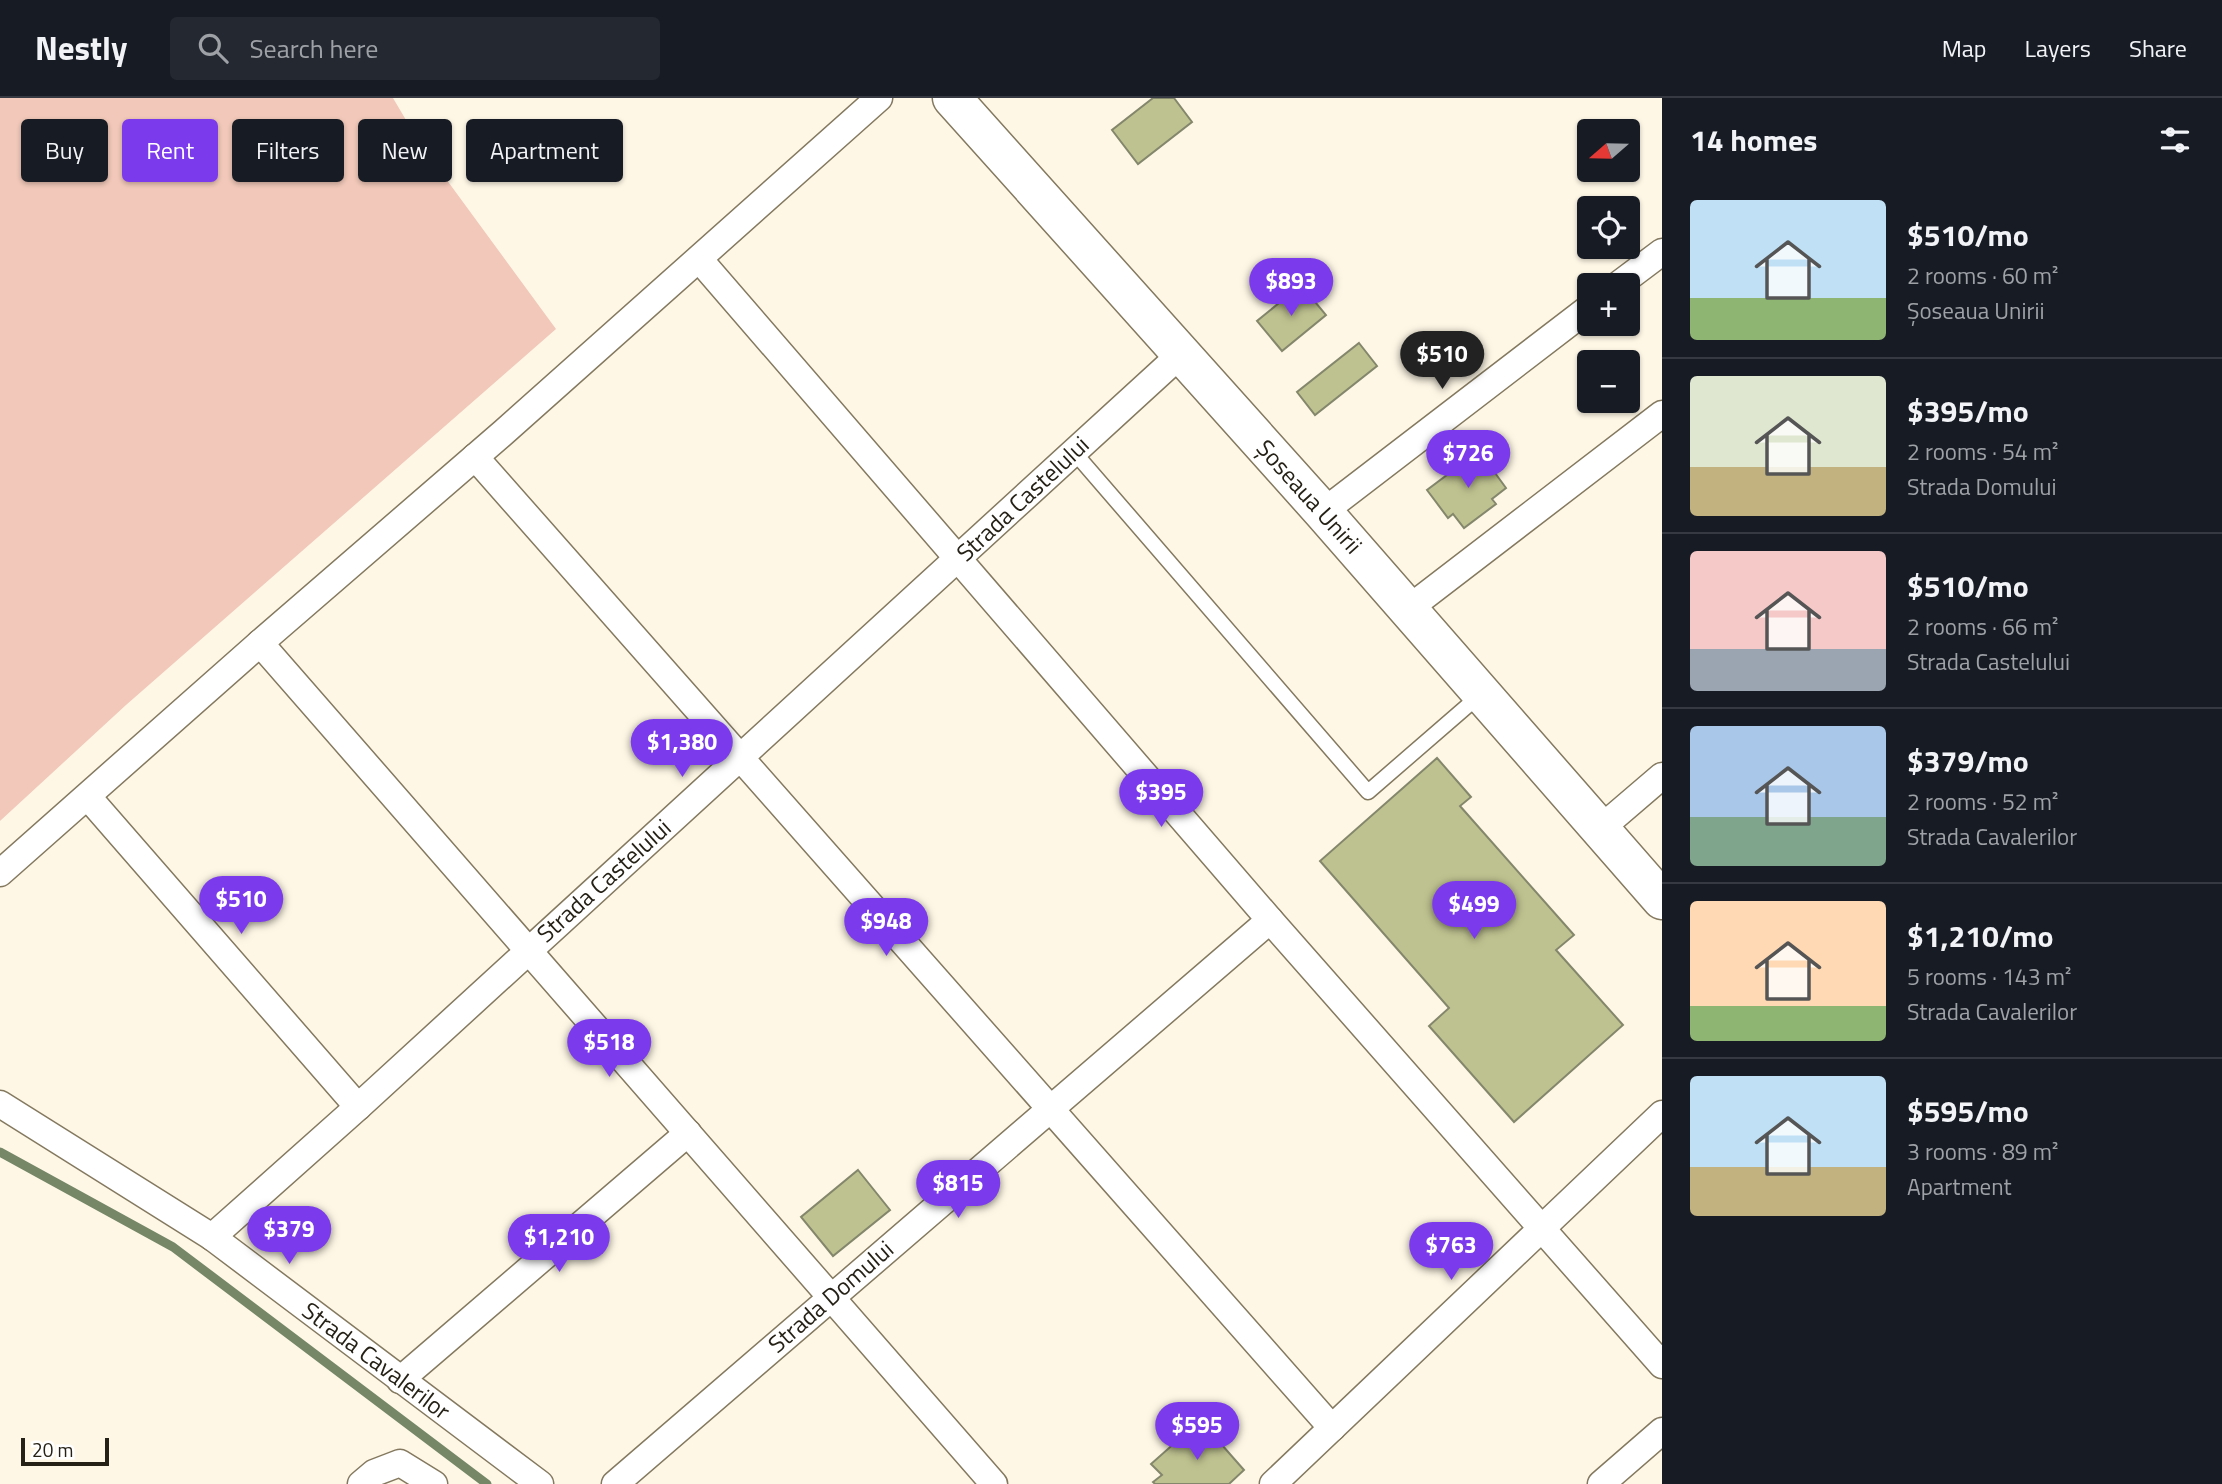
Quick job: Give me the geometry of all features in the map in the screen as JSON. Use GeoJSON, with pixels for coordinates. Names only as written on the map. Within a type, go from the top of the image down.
{"type":"FeatureCollection","features":[{"type":"Feature","properties":{"kind":"main road","name":"Șoseaua Unirii"},"geometry":{"type":"LineString","coordinates":[[952,98],[1323,512],[1662,900]]}},
{"type":"Feature","properties":{"kind":"street"},"geometry":{"type":"LineString","coordinates":[[0,873],[475,457],[879,98]]}},
{"type":"Feature","properties":{"kind":"street"},"geometry":{"type":"LineString","coordinates":[[1634,273],[1662,251]]}},
{"type":"Feature","properties":{"kind":"street"},"geometry":{"type":"LineString","coordinates":[[699,259],[1270,920],[1662,1365]]}},
{"type":"Feature","properties":{"kind":"street"},"geometry":{"type":"LineString","coordinates":[[1323,512],[1577,317]]}},
{"type":"Feature","properties":{"kind":"street","name":"Strada Castelului"},"geometry":{"type":"LineString","coordinates":[[212,1237],[358,1107],[1181,354]]}},
{"type":"Feature","properties":{"kind":"street"},"geometry":{"type":"LineString","coordinates":[[1408,609],[1662,414]]}},
{"type":"Feature","properties":{"kind":"street"},"geometry":{"type":"LineString","coordinates":[[475,457],[1332,1428]]}},
{"type":"Feature","properties":{"kind":"street"},"geometry":{"type":"LineString","coordinates":[[260,643],[994,1484]]}},
{"type":"Feature","properties":{"kind":"street"},"geometry":{"type":"LineString","coordinates":[[1600,829],[1662,776]]}},
{"type":"Feature","properties":{"kind":"street"},"geometry":{"type":"LineString","coordinates":[[88,797],[358,1107]]}},
{"type":"Feature","properties":{"kind":"street","name":"Strada Domului"},"geometry":{"type":"LineString","coordinates":[[615,1484],[1270,920]]}},
{"type":"Feature","properties":{"kind":"street","name":"Strada Cavalerilor"},"geometry":{"type":"LineString","coordinates":[[0,1104],[212,1237],[540,1484]]}},
{"type":"Feature","properties":{"kind":"street"},"geometry":{"type":"LineString","coordinates":[[1273,1484],[1662,1114]]}},
{"type":"Feature","properties":{"kind":"street"},"geometry":{"type":"LineString","coordinates":[[400,1380],[688,1133]]}},
{"type":"Feature","properties":{"kind":"street"},"geometry":{"type":"LineString","coordinates":[[1601,1484],[1662,1430]]}},
{"type":"Feature","properties":{"kind":"street"},"geometry":{"type":"LineString","coordinates":[[361,1484],[374,1473],[400,1463],[434,1484]]}},
{"type":"Feature","properties":{"kind":"lane"},"geometry":{"type":"LineString","coordinates":[[1074,452],[1368,792],[1481,694]]}},
{"type":"Feature","properties":{"kind":"shaded area"},"geometry":{"type":"Polygon","coordinates":[[[0,98],[393,98],[405,119],[358,119],[358,182],[448,182],[556,329],[126,705],[0,821],[0,98]]]}},
{"type":"Feature","properties":{"kind":"building"},"geometry":{"type":"Polygon","coordinates":[[[1153,98],[1174,98],[1192,122],[1138,164],[1112,130],[1153,98]]]}},
{"type":"Feature","properties":{"kind":"building"},"geometry":{"type":"Polygon","coordinates":[[[1301,285],[1326,315],[1282,351],[1257,321],[1301,285]]]}},
{"type":"Feature","properties":{"kind":"building"},"geometry":{"type":"Polygon","coordinates":[[[1359,343],[1377,366],[1315,415],[1297,392],[1359,343]]]}},
{"type":"Feature","properties":{"kind":"building"},"geometry":{"type":"Polygon","coordinates":[[[1479,451],[1506,488],[1492,499],[1496,504],[1464,528],[1453,514],[1448,518],[1427,490],[1479,451]]]}},
{"type":"Feature","properties":{"kind":"building"},"geometry":{"type":"Polygon","coordinates":[[[1437,758],[1471,797],[1460,806],[1574,935],[1556,950],[1623,1025],[1514,1122],[1429,1026],[1449,1008],[1320,861],[1437,758]]]}},
{"type":"Feature","properties":{"kind":"building"},"geometry":{"type":"Polygon","coordinates":[[[858,1170],[890,1210],[833,1256],[801,1217],[858,1170]]]}},
{"type":"Feature","properties":{"kind":"building"},"geometry":{"type":"Polygon","coordinates":[[[1207,1428],[1244,1470],[1229,1484],[1155,1484],[1153,1482],[1162,1475],[1151,1464],[1187,1432],[1194,1439],[1207,1428]]]}},
{"type":"Feature","properties":{"kind":"waterway"},"geometry":{"type":"LineString","coordinates":[[0,1152],[173,1247],[487,1484]]}}]}
